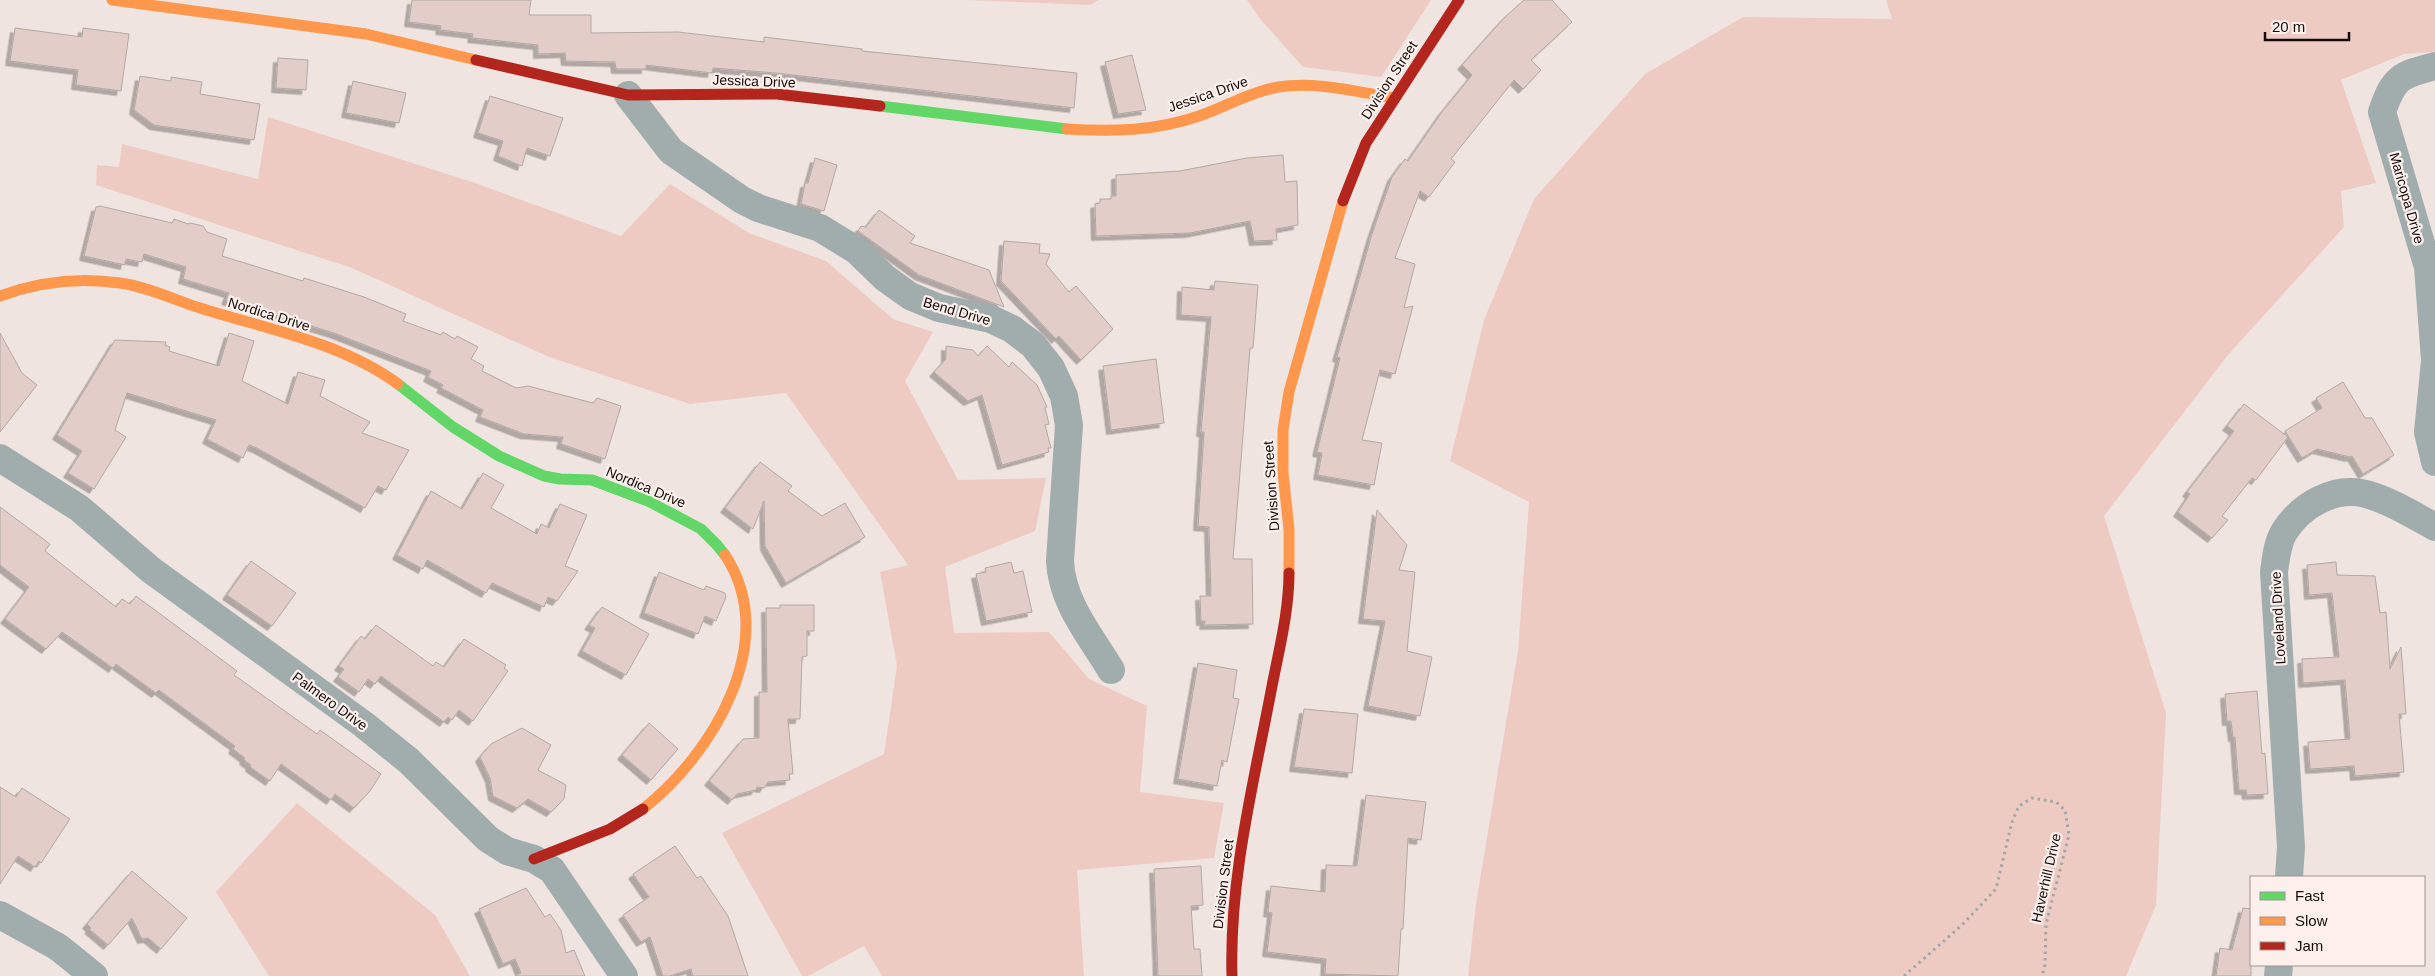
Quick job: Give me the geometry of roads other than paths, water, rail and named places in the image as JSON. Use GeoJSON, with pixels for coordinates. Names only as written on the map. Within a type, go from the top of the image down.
{"type":"FeatureCollection","features":[{"type":"Feature","properties":{"kind":"street","name":"Jessica Drive"},"geometry":{"type":"LineString","coordinates":[[112,0],[366,34],[628,95],[777,94],[1104,132],[1152,128],[1198,116],[1249,95],[1277,87],[1312,85],[1394,98]]}},
{"type":"Feature","properties":{"kind":"street","name":"Division Street"},"geometry":{"type":"LineString","coordinates":[[1232,976],[1231,943],[1236,876],[1283,626],[1289,578],[1289,529],[1283,473],[1283,439],[1289,392],[1346,190],[1366,143],[1460,0]]}},
{"type":"Feature","properties":{"kind":"street","name":"Maricopa Drive"},"geometry":{"type":"LineString","coordinates":[[2435,66],[2405,74],[2390,89],[2382,112],[2428,267],[2435,361],[2428,432],[2432,459],[2435,462]]}},
{"type":"Feature","properties":{"kind":"street","name":"Bend Drive"},"geometry":{"type":"LineString","coordinates":[[628,95],[671,151],[742,200],[758,208],[820,228],[856,250],[885,278],[910,296],[939,308],[991,319],[1012,329],[1033,345],[1055,375],[1064,396],[1069,425],[1060,562],[1061,580],[1067,599],[1111,670]]}},
{"type":"Feature","properties":{"kind":"street","name":"Nordica Drive"},"geometry":{"type":"LineString","coordinates":[[0,296],[52,281],[88,279],[122,284],[326,348],[366,364],[398,383],[453,427],[492,453],[529,470],[558,479],[589,480],[606,483],[700,528],[719,546],[733,568],[742,597],[746,631],[742,663],[733,694],[718,722],[664,790],[636,814],[607,832],[534,859]]}},
{"type":"Feature","properties":{"kind":"street","name":"Palmero Drive"},"geometry":{"type":"LineString","coordinates":[[0,458],[79,508],[151,570],[363,724],[409,760],[488,840],[506,851],[534,859],[552,870],[624,976]]}},
{"type":"Feature","properties":{"kind":"street","name":"Loveland Drive"},"geometry":{"type":"LineString","coordinates":[[2289,876],[2291,847],[2274,572],[2276,551],[2284,533],[2298,513],[2318,500],[2341,493],[2364,494],[2386,501],[2435,527]]}},
{"type":"Feature","properties":{"kind":"street"},"geometry":{"type":"LineString","coordinates":[[0,915],[58,947],[94,976]]}}]}
